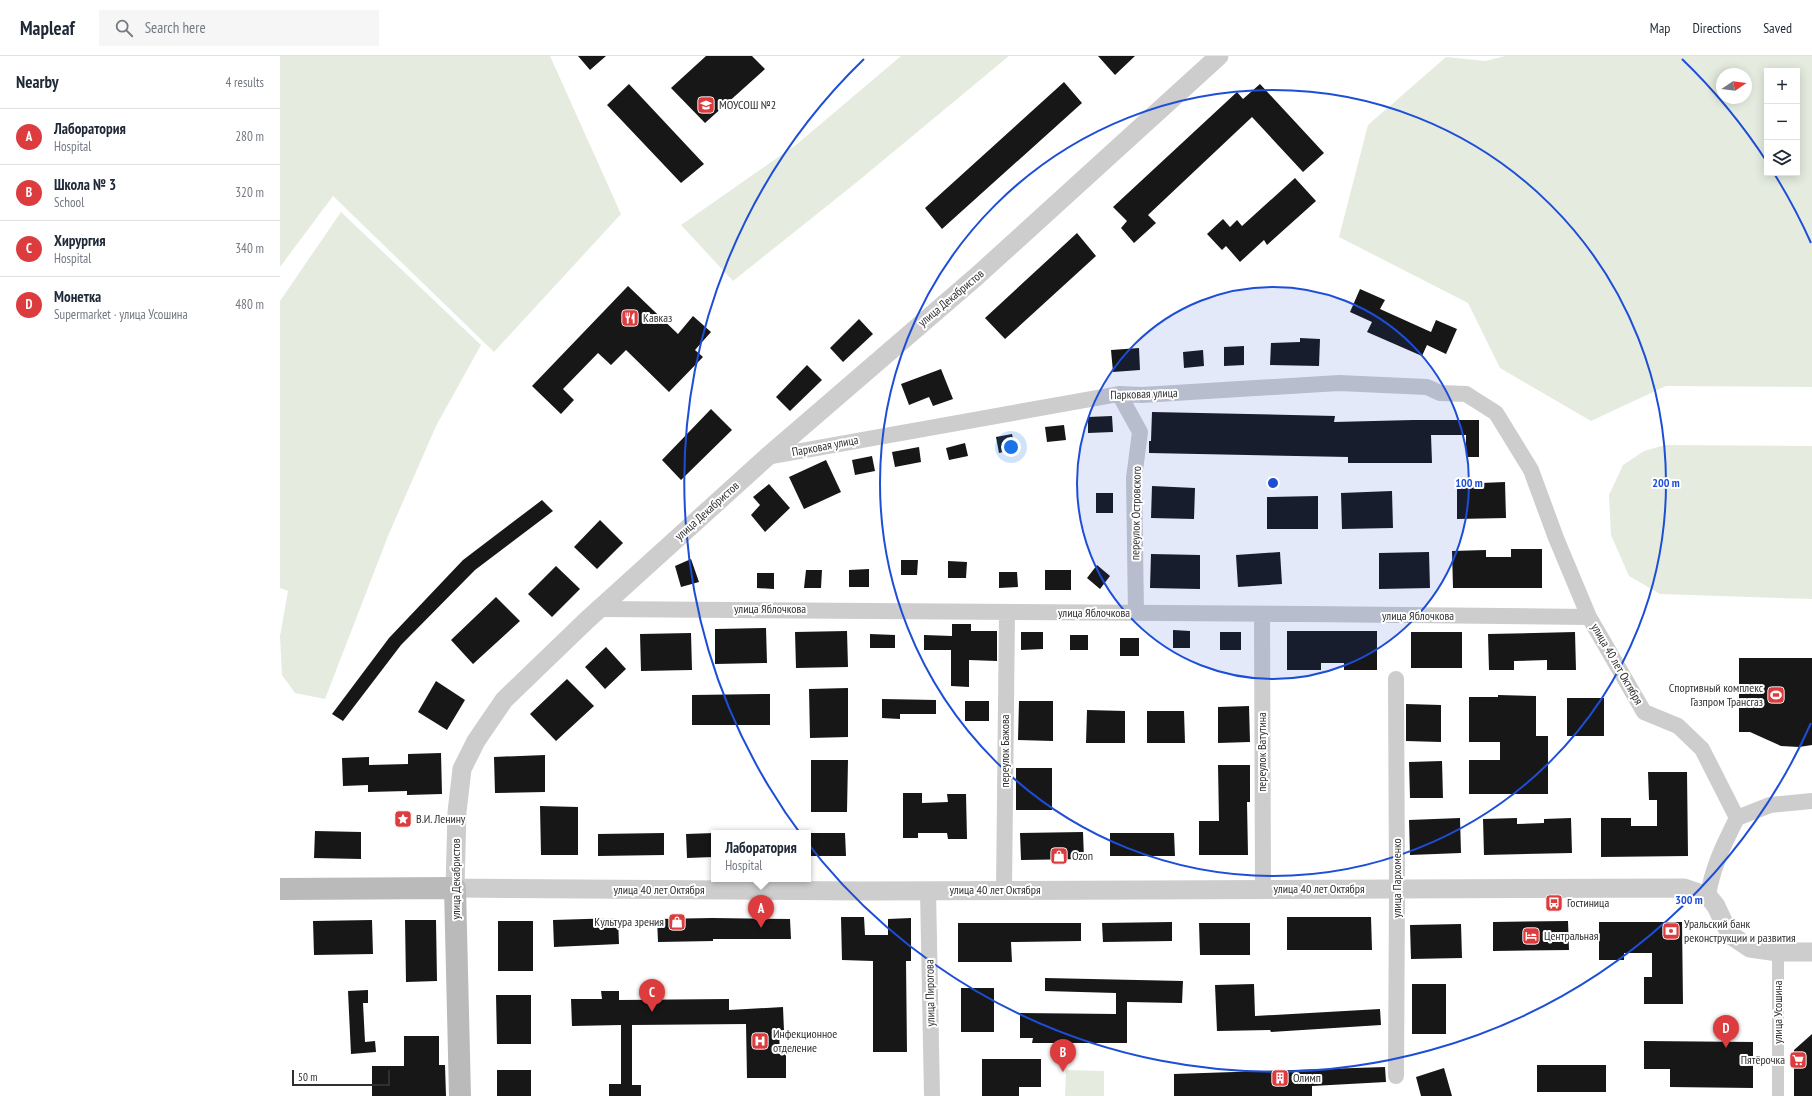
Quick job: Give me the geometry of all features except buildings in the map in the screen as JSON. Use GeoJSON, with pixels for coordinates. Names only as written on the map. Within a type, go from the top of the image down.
{"type":"FeatureCollection","features":[{"type":"Feature","properties":{"kind":"main road","name":"улица 40 лет Октября"},"geometry":{"type":"LineString","coordinates":[[280,889],[455,888]]}},
{"type":"Feature","properties":{"kind":"main road","name":"улица Декабристов"},"geometry":{"type":"LineString","coordinates":[[455,888],[460,1096]]}},
{"type":"Feature","properties":{"kind":"street","name":"улица Декабристов"},"geometry":{"type":"LineString","coordinates":[[455,888],[456,812],[462,769],[476,741],[504,700],[599,609],[767,457],[977,276],[1219,56]]}},
{"type":"Feature","properties":{"kind":"street","name":"Парковая улица"},"geometry":{"type":"LineString","coordinates":[[767,457],[1119,394],[1142,396],[1339,383],[1427,386],[1440,393],[1466,394],[1496,413]]}},
{"type":"Feature","properties":{"kind":"street","name":"переулок Островского"},"geometry":{"type":"LineString","coordinates":[[1119,394],[1140,432],[1134,478],[1136,613]]}},
{"type":"Feature","properties":{"kind":"street","name":"улица 40 лет Октября"},"geometry":{"type":"LineString","coordinates":[[1496,413],[1531,470],[1556,538],[1589,617],[1644,712],[1678,726],[1702,749],[1737,818]]}},
{"type":"Feature","properties":{"kind":"street","name":"улица Яблочкова"},"geometry":{"type":"LineString","coordinates":[[599,609],[858,609],[1007,612],[1589,617]]}},
{"type":"Feature","properties":{"kind":"street","name":"переулок Бажова"},"geometry":{"type":"LineString","coordinates":[[1004,890],[1007,612]]}},
{"type":"Feature","properties":{"kind":"street","name":"переулок Ватутина"},"geometry":{"type":"LineString","coordinates":[[1262,614],[1263,890]]}},
{"type":"Feature","properties":{"kind":"street","name":"улица Пархоменко"},"geometry":{"type":"LineString","coordinates":[[1396,679],[1398,889],[1396,1076]]}},
{"type":"Feature","properties":{"kind":"street"},"geometry":{"type":"LineString","coordinates":[[1812,801],[1770,805],[1737,818],[1716,861],[1710,878],[1708,896],[1716,906],[1732,936],[1750,948],[1778,952],[1812,952]]}},
{"type":"Feature","properties":{"kind":"street","name":"улица 40 лет Октября"},"geometry":{"type":"LineString","coordinates":[[455,888],[928,890],[1684,888],[1708,896]]}},
{"type":"Feature","properties":{"kind":"street","name":"улица Пирогова"},"geometry":{"type":"LineString","coordinates":[[928,890],[932,1096]]}},
{"type":"Feature","properties":{"kind":"street","name":"улица Усошина"},"geometry":{"type":"LineString","coordinates":[[1778,952],[1778,1096]]}},
{"type":"Feature","properties":{"kind":"shaded area"},"geometry":{"type":"Polygon","coordinates":[[[280,56],[550,56],[621,214],[494,352],[333,196],[280,267],[280,56]]]}},
{"type":"Feature","properties":{"kind":"shaded area"},"geometry":{"type":"Polygon","coordinates":[[[901,56],[1009,56],[857,182],[733,281],[681,225],[797,144],[901,56]]]}},
{"type":"Feature","properties":{"kind":"shaded area"},"geometry":{"type":"Polygon","coordinates":[[[1505,56],[1812,56],[1812,387],[1666,386],[1591,421],[1500,368],[1468,303],[1339,237],[1368,125],[1446,57],[1485,61],[1505,56]]]}},
{"type":"Feature","properties":{"kind":"shaded area"},"geometry":{"type":"Polygon","coordinates":[[[341,212],[481,345],[436,426],[388,536],[325,699],[295,693],[282,675],[280,636],[288,591],[280,588],[280,301],[341,212]]]}},
{"type":"Feature","properties":{"kind":"shaded area"},"geometry":{"type":"Polygon","coordinates":[[[1665,445],[1812,446],[1812,599],[1660,594],[1629,576],[1611,535],[1609,495],[1623,465],[1644,451],[1665,445]]]}},
{"type":"Feature","properties":{"kind":"shaded area"},"geometry":{"type":"Polygon","coordinates":[[[1066,1070],[1104,1071],[1104,1096],[1065,1096],[1066,1070]]]}},
{"type":"Feature","properties":{"kind":"place","name":"МОУСОШ №2"},"geometry":{"type":"Point","coordinates":[706,105]}},
{"type":"Feature","properties":{"kind":"place","name":"Кавказ"},"geometry":{"type":"Point","coordinates":[630,318]}},
{"type":"Feature","properties":{"kind":"place","name":"Спортивный комплекс Газпром Трансгаз"},"geometry":{"type":"Point","coordinates":[1776,695]}},
{"type":"Feature","properties":{"kind":"place","name":"В.И. Ленину"},"geometry":{"type":"Point","coordinates":[403,819]}},
{"type":"Feature","properties":{"kind":"place","name":"Ozon"},"geometry":{"type":"Point","coordinates":[1059,856]}},
{"type":"Feature","properties":{"kind":"place","name":"Гостиница"},"geometry":{"type":"Point","coordinates":[1554,903]}},
{"type":"Feature","properties":{"kind":"place","name":"Культура зрения"},"geometry":{"type":"Point","coordinates":[677,922]}},
{"type":"Feature","properties":{"kind":"place","name":"Лаборатория"},"geometry":{"type":"Point","coordinates":[761,928]}},
{"type":"Feature","properties":{"kind":"place","name":"Уральский банк реконструкции и развития"},"geometry":{"type":"Point","coordinates":[1671,931]}},
{"type":"Feature","properties":{"kind":"place","name":"Центральная"},"geometry":{"type":"Point","coordinates":[1531,936]}},
{"type":"Feature","properties":{"kind":"place","name":"Хирургия"},"geometry":{"type":"Point","coordinates":[652,1012]}},
{"type":"Feature","properties":{"kind":"place","name":"Инфекционное отделение"},"geometry":{"type":"Point","coordinates":[760,1041]}},
{"type":"Feature","properties":{"kind":"place","name":"Монетка"},"geometry":{"type":"Point","coordinates":[1726,1048]}},
{"type":"Feature","properties":{"kind":"place","name":"Пятёрочка"},"geometry":{"type":"Point","coordinates":[1798,1060]}},
{"type":"Feature","properties":{"kind":"place","name":"Школа № 3"},"geometry":{"type":"Point","coordinates":[1063,1072]}},
{"type":"Feature","properties":{"kind":"place","name":"Олимп"},"geometry":{"type":"Point","coordinates":[1280,1078]}}]}
